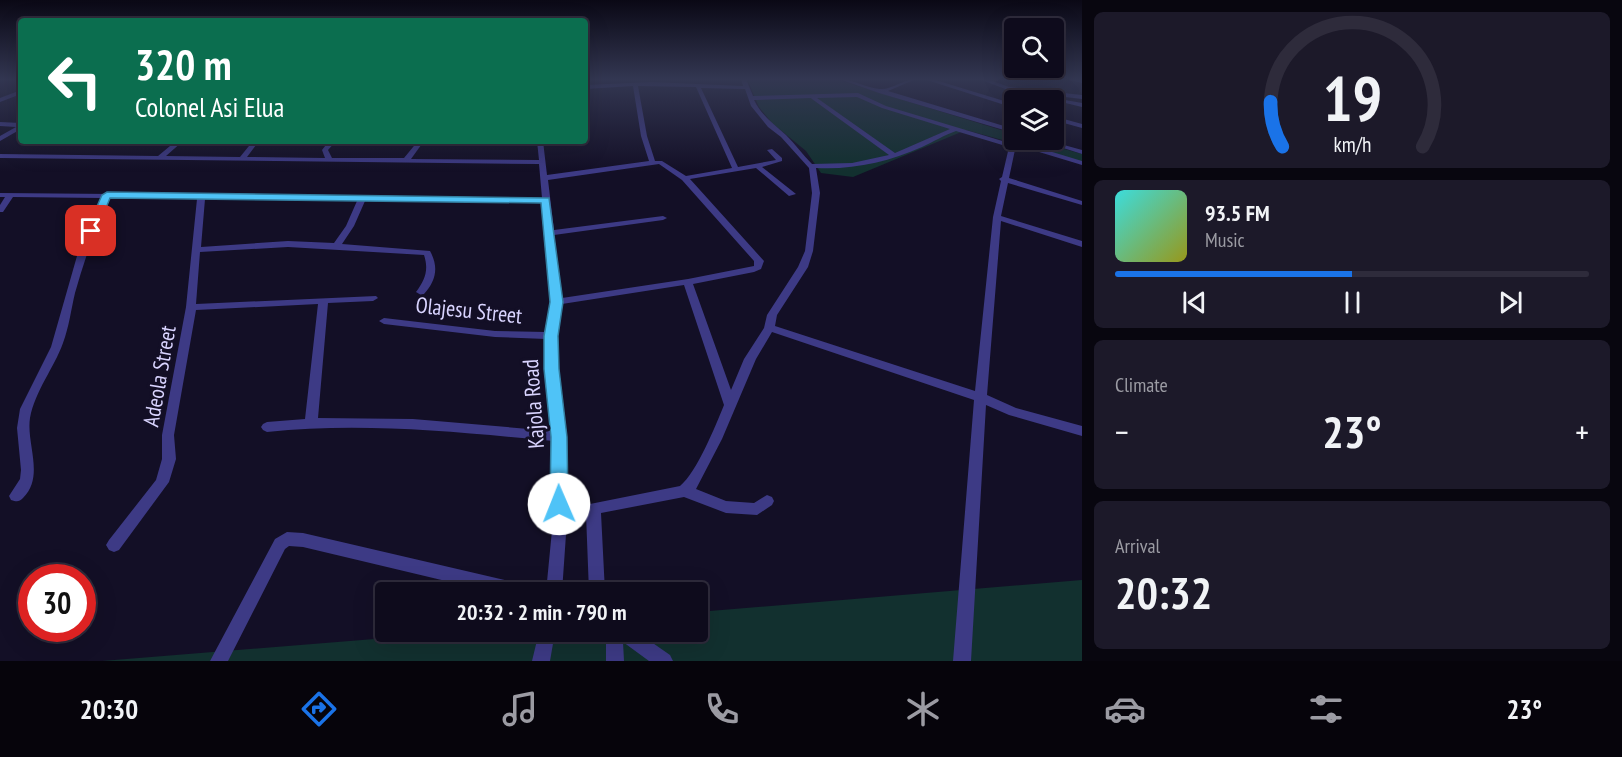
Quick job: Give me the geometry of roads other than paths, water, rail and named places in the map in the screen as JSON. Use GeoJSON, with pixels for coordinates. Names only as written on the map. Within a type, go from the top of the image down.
{"type":"FeatureCollection","features":[{"type":"Feature","properties":{"kind":"street"},"geometry":{"type":"LineString","coordinates":[[639,110],[652,161]]}},
{"type":"Feature","properties":{"kind":"street"},"geometry":{"type":"LineString","coordinates":[[709,110],[735,168]]}},
{"type":"Feature","properties":{"kind":"street"},"geometry":{"type":"LineString","coordinates":[[596,582],[593,514],[595,507],[684,491],[691,485],[716,439],[750,359],[769,328],[772,315],[803,267],[809,251],[816,193],[811,166],[770,126],[757,110]]}},
{"type":"Feature","properties":{"kind":"street"},"geometry":{"type":"LineString","coordinates":[[831,110],[895,156]]}},
{"type":"Feature","properties":{"kind":"street"},"geometry":{"type":"LineString","coordinates":[[894,110],[956,129],[1004,137]]}},
{"type":"Feature","properties":{"kind":"street"},"geometry":{"type":"LineString","coordinates":[[934,110],[1004,136]]}},
{"type":"Feature","properties":{"kind":"street"},"geometry":{"type":"LineString","coordinates":[[1064,121],[1082,126]]}},
{"type":"Feature","properties":{"kind":"street"},"geometry":{"type":"LineString","coordinates":[[11,125],[18,122]]}},
{"type":"Feature","properties":{"kind":"street"},"geometry":{"type":"LineString","coordinates":[[0,124],[18,126]]}},
{"type":"Feature","properties":{"kind":"street"},"geometry":{"type":"LineString","coordinates":[[0,139],[18,128]]}},
{"type":"Feature","properties":{"kind":"street"},"geometry":{"type":"LineString","coordinates":[[811,166],[847,166],[895,156],[956,129]]}},
{"type":"Feature","properties":{"kind":"street"},"geometry":{"type":"LineString","coordinates":[[160,157],[176,144]]}},
{"type":"Feature","properties":{"kind":"street"},"geometry":{"type":"LineString","coordinates":[[242,159],[254,144]]}},
{"type":"Feature","properties":{"kind":"street"},"geometry":{"type":"LineString","coordinates":[[329,159],[325,150],[330,144]]}},
{"type":"Feature","properties":{"kind":"street"},"geometry":{"type":"LineString","coordinates":[[406,160],[419,144]]}},
{"type":"Feature","properties":{"kind":"street","name":"Kajola Road"},"geometry":{"type":"LineString","coordinates":[[540,144],[540,162],[557,302],[551,336],[559,437],[560,520],[555,582]]}},
{"type":"Feature","properties":{"kind":"street"},"geometry":{"type":"LineString","coordinates":[[1064,147],[1082,152]]}},
{"type":"Feature","properties":{"kind":"street"},"geometry":{"type":"LineString","coordinates":[[685,178],[779,161],[780,159],[770,150]]}},
{"type":"Feature","properties":{"kind":"street"},"geometry":{"type":"LineString","coordinates":[[962,661],[979,397],[997,217],[1011,150]]}},
{"type":"Feature","properties":{"kind":"street"},"geometry":{"type":"LineString","coordinates":[[1045,150],[1082,163]]}},
{"type":"Feature","properties":{"kind":"street"},"geometry":{"type":"LineString","coordinates":[[0,156],[540,162]]}},
{"type":"Feature","properties":{"kind":"street"},"geometry":{"type":"LineString","coordinates":[[543,178],[652,161],[666,165],[685,178],[759,261],[758,267],[751,270],[557,302]]}},
{"type":"Feature","properties":{"kind":"street"},"geometry":{"type":"LineString","coordinates":[[757,166],[792,195]]}},
{"type":"Feature","properties":{"kind":"street"},"geometry":{"type":"LineString","coordinates":[[1004,179],[1082,202]]}},
{"type":"Feature","properties":{"kind":"street"},"geometry":{"type":"LineString","coordinates":[[0,195],[545,200]]}},
{"type":"Feature","properties":{"kind":"street"},"geometry":{"type":"LineString","coordinates":[[0,210],[11,195]]}},
{"type":"Feature","properties":{"kind":"street"},"geometry":{"type":"LineString","coordinates":[[16,496],[26,485],[27,462],[23,422],[27,405],[56,348],[77,271],[95,218],[107,195]]}},
{"type":"Feature","properties":{"kind":"street","name":"Adeola Street"},"geometry":{"type":"LineString","coordinates":[[114,545],[162,482],[169,459],[168,435],[191,307],[201,196]]}},
{"type":"Feature","properties":{"kind":"street"},"geometry":{"type":"LineString","coordinates":[[336,246],[350,226],[362,198]]}},
{"type":"Feature","properties":{"kind":"street"},"geometry":{"type":"LineString","coordinates":[[997,217],[1082,244]]}},
{"type":"Feature","properties":{"kind":"street"},"geometry":{"type":"LineString","coordinates":[[548,233],[663,218]]}},
{"type":"Feature","properties":{"kind":"street"},"geometry":{"type":"LineString","coordinates":[[196,250],[267,245],[336,246],[427,253],[431,276],[428,285],[421,292]]}},
{"type":"Feature","properties":{"kind":"street"},"geometry":{"type":"LineString","coordinates":[[688,282],[730,405]]}},
{"type":"Feature","properties":{"kind":"street"},"geometry":{"type":"LineString","coordinates":[[191,307],[373,298]]}},
{"type":"Feature","properties":{"kind":"street"},"geometry":{"type":"LineString","coordinates":[[311,422],[318,373],[317,350],[323,301]]}},
{"type":"Feature","properties":{"kind":"street","name":"Olajesu Street"},"geometry":{"type":"LineString","coordinates":[[384,321],[495,334],[551,336]]}},
{"type":"Feature","properties":{"kind":"street"},"geometry":{"type":"LineString","coordinates":[[769,328],[979,397],[1012,412],[1082,431]]}},
{"type":"Feature","properties":{"kind":"street"},"geometry":{"type":"LineString","coordinates":[[267,427],[311,422],[388,422],[559,437]]}},
{"type":"Feature","properties":{"kind":"street"},"geometry":{"type":"LineString","coordinates":[[684,491],[726,507],[757,509],[767,501]]}},
{"type":"Feature","properties":{"kind":"street"},"geometry":{"type":"LineString","coordinates":[[219,661],[280,544],[287,539],[303,540],[480,582]]}},
{"type":"Feature","properties":{"kind":"street"},"geometry":{"type":"LineString","coordinates":[[541,661],[545,642]]}},
{"type":"Feature","properties":{"kind":"street"},"geometry":{"type":"LineString","coordinates":[[614,642],[615,661]]}},
{"type":"Feature","properties":{"kind":"street"},"geometry":{"type":"LineString","coordinates":[[637,642],[664,661]]}}]}
